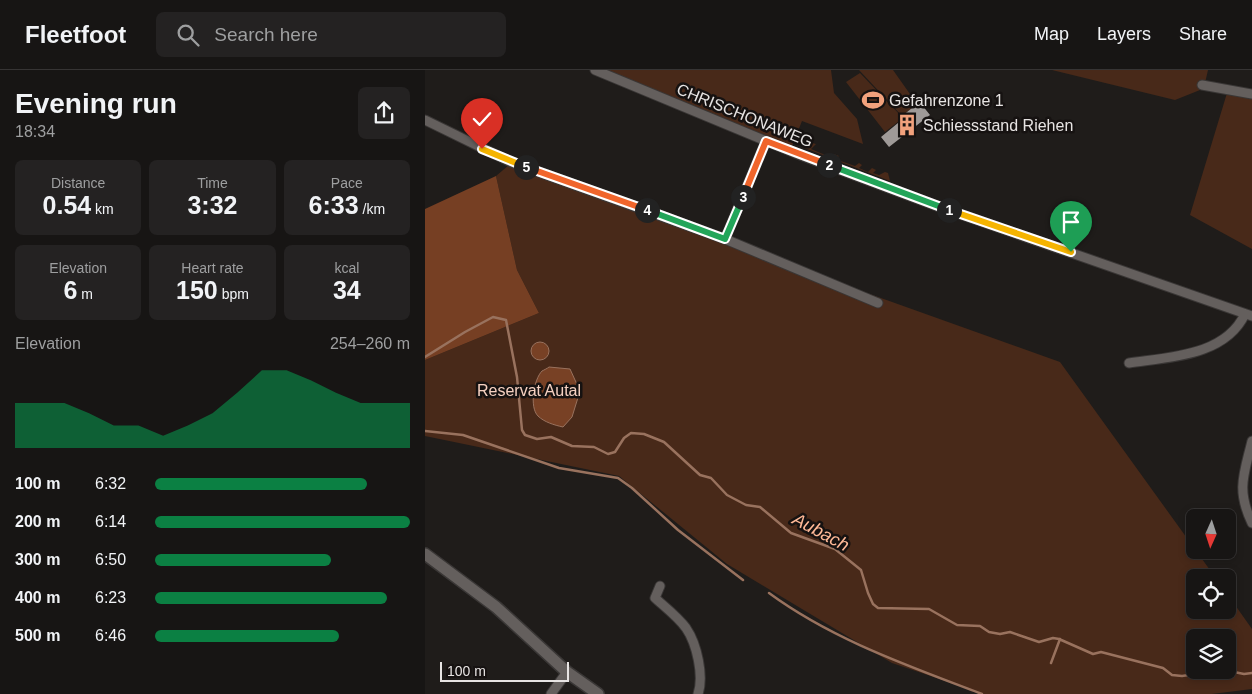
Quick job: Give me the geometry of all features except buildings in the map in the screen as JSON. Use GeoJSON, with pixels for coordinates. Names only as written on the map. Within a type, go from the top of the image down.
{"type":"FeatureCollection","features":[{"type":"Feature","properties":{"kind":"street","name":"CHRISCHONAWEG"},"geometry":{"type":"LineString","coordinates":[[595,70],[766,141],[937,206],[1248,315]]}},
{"type":"Feature","properties":{"kind":"street"},"geometry":{"type":"LineString","coordinates":[[1202,85],[1252,94]]}},
{"type":"Feature","properties":{"kind":"street"},"geometry":{"type":"LineString","coordinates":[[425,120],[511,162],[725,239],[878,303]]}},
{"type":"Feature","properties":{"kind":"street"},"geometry":{"type":"LineString","coordinates":[[725,239],[766,141]]}},
{"type":"Feature","properties":{"kind":"street"},"geometry":{"type":"LineString","coordinates":[[1129,364],[1176,356],[1215,346],[1248,315]]}},
{"type":"Feature","properties":{"kind":"street"},"geometry":{"type":"LineString","coordinates":[[1252,441],[1242,489],[1243,500],[1252,523]]}},
{"type":"Feature","properties":{"kind":"street"},"geometry":{"type":"LineString","coordinates":[[425,554],[496,608],[567,672],[598,694]]}},
{"type":"Feature","properties":{"kind":"street"},"geometry":{"type":"LineString","coordinates":[[660,586],[655,598],[687,629],[692,640],[701,672],[698,694]]}},
{"type":"Feature","properties":{"kind":"street"},"geometry":{"type":"LineString","coordinates":[[551,694],[567,672]]}},
{"type":"Feature","properties":{"kind":"green space"},"geometry":{"type":"Polygon","coordinates":[[[600,70],[831,70],[834,93],[857,119],[863,144],[802,121],[790,151],[600,70]]]}},
{"type":"Feature","properties":{"kind":"green space","name":"Gefahrenzone 1"},"geometry":{"type":"Polygon","coordinates":[[[859,70],[893,70],[917,104],[902,116],[859,70]]]}},
{"type":"Feature","properties":{"kind":"green space"},"geometry":{"type":"Polygon","coordinates":[[[1052,70],[1208,70],[1205,83],[1200,90],[1175,100],[1052,70]]]}},
{"type":"Feature","properties":{"kind":"green space","name":"Gefahrenzone 1"},"geometry":{"type":"Polygon","coordinates":[[[860,73],[903,118],[885,132],[846,82],[860,73]]]}},
{"type":"Feature","properties":{"kind":"green space"},"geometry":{"type":"Polygon","coordinates":[[[1227,93],[1252,98],[1252,249],[1190,215],[1227,93]]]}},
{"type":"Feature","properties":{"kind":"green space"},"geometry":{"type":"Polygon","coordinates":[[[805,141],[816,144],[811,149],[830,157],[834,154],[839,156],[835,159],[855,166],[859,163],[862,165],[859,168],[868,172],[872,168],[876,170],[873,173],[879,175],[885,172],[888,173],[890,181],[802,147],[805,141]]]}},
{"type":"Feature","properties":{"kind":"green space","name":"Reservat Autal"},"geometry":{"type":"Polygon","coordinates":[[[509,165],[1060,362],[1186,537],[1186,559],[1202,559],[1209,569],[1186,569],[1186,619],[1236,619],[1236,606],[1252,629],[1252,689],[1212,694],[984,694],[892,663],[727,564],[619,476],[425,436],[425,360],[539,313],[517,270],[496,176],[509,165]]]}},
{"type":"Feature","properties":{"kind":"shaded area"},"geometry":{"type":"Polygon","coordinates":[[[496,176],[517,270],[539,313],[425,360],[425,209],[496,176]]]}},
{"type":"Feature","properties":{"kind":"shaded area"},"geometry":{"type":"Polygon","coordinates":[[[536,342],[544,342],[549,347],[547,358],[536,360],[531,355],[531,347],[536,342]]]}},
{"type":"Feature","properties":{"kind":"shaded area"},"geometry":{"type":"Polygon","coordinates":[[[549,367],[570,369],[580,391],[572,417],[563,427],[549,423],[540,418],[535,412],[533,400],[535,386],[539,375],[549,367]]]}},
{"type":"Feature","properties":{"kind":"waterway","name":"Aubach"},"geometry":{"type":"LineString","coordinates":[[425,357],[493,317],[506,320],[517,377],[522,430],[525,435],[537,439],[551,437],[572,446],[594,447],[608,454],[615,452],[624,438],[631,433],[644,434],[664,442],[700,475],[711,478],[727,495],[746,505],[760,507],[791,533],[835,549],[861,570],[868,593],[873,604],[878,608],[929,609],[957,625],[980,626],[989,632],[1000,634],[1010,632],[1039,642],[1053,638],[1059,639],[1093,654],[1101,652],[1163,668],[1172,675],[1186,675]]}},
{"type":"Feature","properties":{"kind":"waterway","name":"Aubach"},"geometry":{"type":"LineString","coordinates":[[425,431],[463,435],[559,468],[618,478],[632,488],[678,530],[743,580]]}},
{"type":"Feature","properties":{"kind":"waterway","name":"Aubach"},"geometry":{"type":"LineString","coordinates":[[769,593],[819,625],[872,651],[982,694]]}},
{"type":"Feature","properties":{"kind":"waterway"},"geometry":{"type":"LineString","coordinates":[[1051,663],[1060,639]]}},
{"type":"Feature","properties":{"kind":"waterway","name":"Aubach"},"geometry":{"type":"LineString","coordinates":[[1236,672],[1252,673]]}},
{"type":"Feature","properties":{"kind":"place","name":"Gefahrenzone 1"},"geometry":{"type":"Point","coordinates":[873,100]}},
{"type":"Feature","properties":{"kind":"place","name":"Schiessstand Riehen"},"geometry":{"type":"Point","coordinates":[907,125]}},
{"type":"Feature","properties":{"kind":"route"},"geometry":{"type":"LineString","coordinates":[[482,149],[511,162],[725,239],[766,141],[937,206],[1071,252]]}}]}
